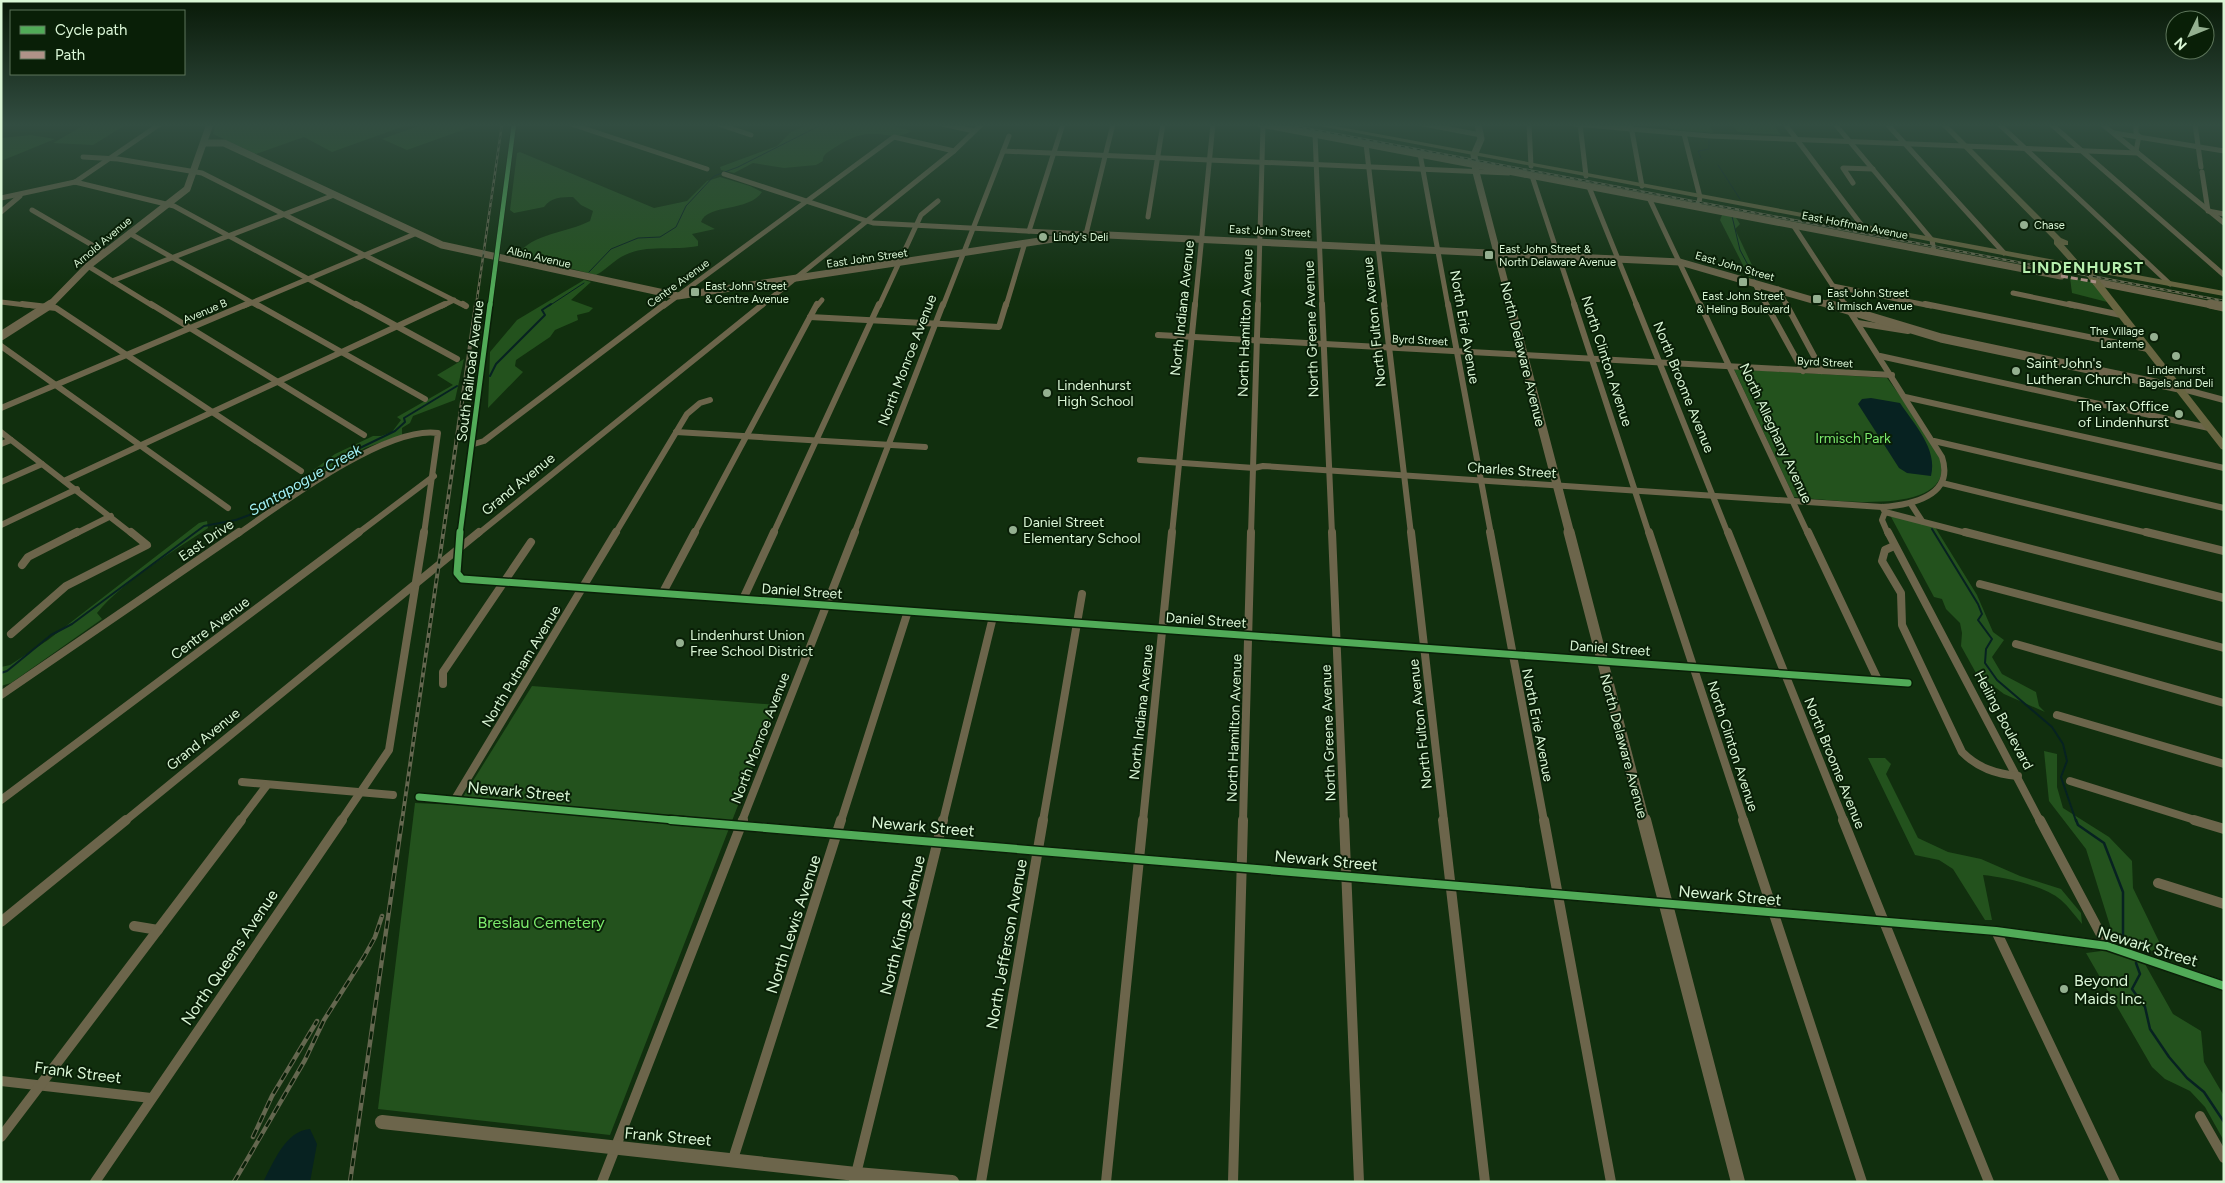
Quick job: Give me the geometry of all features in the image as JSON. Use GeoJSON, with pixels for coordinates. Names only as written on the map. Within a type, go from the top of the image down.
{"type":"FeatureCollection","features":[{"type":"Feature","properties":{"kind":"main road","name":"East Hoffman Avenue"},"geometry":{"type":"LineString","coordinates":[[1604,179],[2224,294]]}},
{"type":"Feature","properties":{"kind":"main road"},"geometry":{"type":"LineString","coordinates":[[1999,179],[2058,240],[2059,246],[2075,263],[2085,268],[2224,448]]}},
{"type":"Feature","properties":{"kind":"street"},"geometry":{"type":"LineString","coordinates":[[1,198],[74,182],[78,179]]}},
{"type":"Feature","properties":{"kind":"street","name":"Arnold Avenue"},"geometry":{"type":"LineString","coordinates":[[1,336],[48,307],[104,252],[187,189],[190,179]]}},
{"type":"Feature","properties":{"kind":"street"},"geometry":{"type":"LineString","coordinates":[[214,179],[466,306]]}},
{"type":"Feature","properties":{"kind":"street","name":"Albin Avenue"},"geometry":{"type":"LineString","coordinates":[[301,179],[442,245],[594,279]]}},
{"type":"Feature","properties":{"kind":"street","name":"South Railroad Avenue"},"geometry":{"type":"LineString","coordinates":[[502,583],[465,580],[457,573],[458,550],[474,444],[476,403],[507,179]]}},
{"type":"Feature","properties":{"kind":"street"},"geometry":{"type":"LineString","coordinates":[[740,179],[867,221],[1086,234],[1100,179]]}},
{"type":"Feature","properties":{"kind":"street","name":"Centre Avenue"},"geometry":{"type":"LineString","coordinates":[[474,444],[484,441],[836,179]]}},
{"type":"Feature","properties":{"kind":"street","name":"Grand Avenue"},"geometry":{"type":"LineString","coordinates":[[1,922],[416,583],[919,179]]}},
{"type":"Feature","properties":{"kind":"street","name":"North Monroe Avenue"},"geometry":{"type":"LineString","coordinates":[[602,1182],[992,179]]}},
{"type":"Feature","properties":{"kind":"street"},"geometry":{"type":"LineString","coordinates":[[1029,231],[1046,179]]}},
{"type":"Feature","properties":{"kind":"street"},"geometry":{"type":"LineString","coordinates":[[1148,217],[1154,179]]}},
{"type":"Feature","properties":{"kind":"street","name":"North Indiana Avenue"},"geometry":{"type":"LineString","coordinates":[[1106,1182],[1207,179]]}},
{"type":"Feature","properties":{"kind":"street","name":"North Hamilton Avenue"},"geometry":{"type":"LineString","coordinates":[[1233,1182],[1262,179]]}},
{"type":"Feature","properties":{"kind":"street","name":"North Greene Avenue"},"geometry":{"type":"LineString","coordinates":[[1317,179],[1359,1182]]}},
{"type":"Feature","properties":{"kind":"street","name":"North Fulton Avenue"},"geometry":{"type":"LineString","coordinates":[[1371,179],[1485,1182]]}},
{"type":"Feature","properties":{"kind":"street","name":"North Erie Avenue"},"geometry":{"type":"LineString","coordinates":[[1425,179],[1611,1182]]}},
{"type":"Feature","properties":{"kind":"street","name":"North Delaware Avenue"},"geometry":{"type":"LineString","coordinates":[[1479,179],[1738,1182]]}},
{"type":"Feature","properties":{"kind":"street","name":"North Clinton Avenue"},"geometry":{"type":"LineString","coordinates":[[1533,179],[1862,1182]]}},
{"type":"Feature","properties":{"kind":"street","name":"East Hoffman Avenue"},"geometry":{"type":"LineString","coordinates":[[1549,179],[2061,276]]}},
{"type":"Feature","properties":{"kind":"street"},"geometry":{"type":"LineString","coordinates":[[1641,179],[1642,186]]}},
{"type":"Feature","properties":{"kind":"street"},"geometry":{"type":"LineString","coordinates":[[1695,179],[1700,197],[1698,207]]}},
{"type":"Feature","properties":{"kind":"street"},"geometry":{"type":"LineString","coordinates":[[1827,179],[1863,227]]}},
{"type":"Feature","properties":{"kind":"street"},"geometry":{"type":"LineString","coordinates":[[1850,179],[1853,183]]}},
{"type":"Feature","properties":{"kind":"street"},"geometry":{"type":"LineString","coordinates":[[1881,179],[1932,240],[1934,252]]}},
{"type":"Feature","properties":{"kind":"street"},"geometry":{"type":"LineString","coordinates":[[1937,179],[2004,253]]}},
{"type":"Feature","properties":{"kind":"street"},"geometry":{"type":"LineString","coordinates":[[2058,179],[2170,284]]}},
{"type":"Feature","properties":{"kind":"street"},"geometry":{"type":"LineString","coordinates":[[2114,179],[2224,275]]}},
{"type":"Feature","properties":{"kind":"street"},"geometry":{"type":"LineString","coordinates":[[2170,179],[2224,223]]}},
{"type":"Feature","properties":{"kind":"street"},"geometry":{"type":"LineString","coordinates":[[2203,179],[2208,211]]}},
{"type":"Feature","properties":{"kind":"street"},"geometry":{"type":"LineString","coordinates":[[74,182],[167,204],[457,358]]}},
{"type":"Feature","properties":{"kind":"street","name":"North Broome Avenue"},"geometry":{"type":"LineString","coordinates":[[1589,187],[1989,1182]]}},
{"type":"Feature","properties":{"kind":"street"},"geometry":{"type":"LineString","coordinates":[[1,212],[23,194]]}},
{"type":"Feature","properties":{"kind":"street"},"geometry":{"type":"LineString","coordinates":[[112,281],[334,195]]}},
{"type":"Feature","properties":{"kind":"street","name":"North Alleghany Avenue"},"geometry":{"type":"LineString","coordinates":[[1649,198],[1878,680]]}},
{"type":"Feature","properties":{"kind":"street"},"geometry":{"type":"LineString","coordinates":[[743,599],[818,441],[916,225],[921,215],[938,201]]}},
{"type":"Feature","properties":{"kind":"street"},"geometry":{"type":"LineString","coordinates":[[32,210],[104,252]]}},
{"type":"Feature","properties":{"kind":"street"},"geometry":{"type":"LineString","coordinates":[[2208,211],[2224,214]]}},
{"type":"Feature","properties":{"kind":"street"},"geometry":{"type":"LineString","coordinates":[[1793,225],[1934,440],[1944,462],[1942,483],[1926,498],[1911,504],[1884,509]]}},
{"type":"Feature","properties":{"kind":"street"},"geometry":{"type":"LineString","coordinates":[[129,233],[425,399]]}},
{"type":"Feature","properties":{"kind":"street","name":"Avenue B"},"geometry":{"type":"LineString","coordinates":[[1,408],[417,233]]}},
{"type":"Feature","properties":{"kind":"street","name":"East John Street"},"geometry":{"type":"LineString","coordinates":[[594,279],[678,296],[1024,246],[1084,236],[1086,234],[1202,239],[1680,262],[1942,338]]}},
{"type":"Feature","properties":{"kind":"street"},"geometry":{"type":"LineString","coordinates":[[810,317],[999,327],[1024,246]]}},
{"type":"Feature","properties":{"kind":"street"},"geometry":{"type":"LineString","coordinates":[[88,266],[364,435]]}},
{"type":"Feature","properties":{"kind":"street"},"geometry":{"type":"LineString","coordinates":[[2094,279],[2224,306]]}},
{"type":"Feature","properties":{"kind":"street"},"geometry":{"type":"LineString","coordinates":[[1754,282],[1803,371]]}},
{"type":"Feature","properties":{"kind":"street"},"geometry":{"type":"LineString","coordinates":[[1833,286],[2148,349]]}},
{"type":"Feature","properties":{"kind":"street"},"geometry":{"type":"LineString","coordinates":[[1778,290],[1822,371]]}},
{"type":"Feature","properties":{"kind":"street"},"geometry":{"type":"LineString","coordinates":[[2013,294],[2121,315]]}},
{"type":"Feature","properties":{"kind":"street"},"geometry":{"type":"LineString","coordinates":[[66,480],[454,300]]}},
{"type":"Feature","properties":{"kind":"street"},"geometry":{"type":"LineString","coordinates":[[662,594],[810,317],[818,303],[822,300]]}},
{"type":"Feature","properties":{"kind":"street"},"geometry":{"type":"LineString","coordinates":[[1,302],[56,308],[301,471]]}},
{"type":"Feature","properties":{"kind":"street","name":"East John Street"},"geometry":{"type":"LineString","coordinates":[[1858,322],[2179,388]]}},
{"type":"Feature","properties":{"kind":"street","name":"Byrd Street"},"geometry":{"type":"LineString","coordinates":[[1158,336],[1892,375]]}},
{"type":"Feature","properties":{"kind":"street"},"geometry":{"type":"LineString","coordinates":[[1,346],[57,384],[228,508]]}},
{"type":"Feature","properties":{"kind":"street"},"geometry":{"type":"LineString","coordinates":[[1880,356],[2209,428]]}},
{"type":"Feature","properties":{"kind":"street"},"geometry":{"type":"LineString","coordinates":[[2179,388],[2224,400]]}},
{"type":"Feature","properties":{"kind":"street"},"geometry":{"type":"LineString","coordinates":[[1905,396],[2224,468]]}},
{"type":"Feature","properties":{"kind":"street","name":"North Putnam Avenue"},"geometry":{"type":"LineString","coordinates":[[455,799],[686,414],[700,403],[710,400]]}},
{"type":"Feature","properties":{"kind":"street","name":"East Drive"},"geometry":{"type":"LineString","coordinates":[[1,696],[261,517],[353,458],[398,439],[428,431],[438,433],[434,476]]}},
{"type":"Feature","properties":{"kind":"street"},"geometry":{"type":"LineString","coordinates":[[1,432],[66,480],[147,545],[66,586],[11,634]]}},
{"type":"Feature","properties":{"kind":"street"},"geometry":{"type":"LineString","coordinates":[[676,432],[925,447]]}},
{"type":"Feature","properties":{"kind":"street"},"geometry":{"type":"LineString","coordinates":[[1,444],[11,440]]}},
{"type":"Feature","properties":{"kind":"street"},"geometry":{"type":"LineString","coordinates":[[1934,440],[2224,508]]}},
{"type":"Feature","properties":{"kind":"street","name":"Charles Street"},"geometry":{"type":"LineString","coordinates":[[1140,460],[1791,499],[1884,509]]}},
{"type":"Feature","properties":{"kind":"street"},"geometry":{"type":"LineString","coordinates":[[1,482],[42,464]]}},
{"type":"Feature","properties":{"kind":"street"},"geometry":{"type":"LineString","coordinates":[[416,583],[434,476]]}},
{"type":"Feature","properties":{"kind":"street","name":"Centre Avenue"},"geometry":{"type":"LineString","coordinates":[[1,800],[434,476]]}},
{"type":"Feature","properties":{"kind":"street"},"geometry":{"type":"LineString","coordinates":[[1942,483],[2224,551]]}},
{"type":"Feature","properties":{"kind":"street"},"geometry":{"type":"LineString","coordinates":[[1,525],[77,489]]}},
{"type":"Feature","properties":{"kind":"street"},"geometry":{"type":"LineString","coordinates":[[1911,504],[1922,521]]}},
{"type":"Feature","properties":{"kind":"street"},"geometry":{"type":"LineString","coordinates":[[1884,509],[1922,521],[2224,598]]}},
{"type":"Feature","properties":{"kind":"street","name":"Heiling Boulevard"},"geometry":{"type":"LineString","coordinates":[[1884,509],[1882,520],[1894,546],[2107,946]]}},
{"type":"Feature","properties":{"kind":"street"},"geometry":{"type":"LineString","coordinates":[[22,565],[28,557],[111,516]]}},
{"type":"Feature","properties":{"kind":"street"},"geometry":{"type":"LineString","coordinates":[[443,684],[443,672],[531,542]]}},
{"type":"Feature","properties":{"kind":"street"},"geometry":{"type":"LineString","coordinates":[[1894,546],[1885,550],[1882,561],[1901,594],[1903,607],[1900,617],[1902,625],[1962,752],[1971,762],[1992,774],[2018,776]]}},
{"type":"Feature","properties":{"kind":"street","name":"North Queens Avenue"},"geometry":{"type":"LineString","coordinates":[[95,1182],[389,750],[416,583]]}},
{"type":"Feature","properties":{"kind":"street","name":"Daniel Street"},"geometry":{"type":"LineString","coordinates":[[502,583],[1249,636],[1424,646],[1908,683]]}},
{"type":"Feature","properties":{"kind":"street"},"geometry":{"type":"LineString","coordinates":[[1980,584],[2224,648]]}},
{"type":"Feature","properties":{"kind":"street","name":"North Jefferson Avenue"},"geometry":{"type":"LineString","coordinates":[[981,1182],[1082,594]]}},
{"type":"Feature","properties":{"kind":"street","name":"North Lewis Avenue"},"geometry":{"type":"LineString","coordinates":[[733,1159],[908,611]]}},
{"type":"Feature","properties":{"kind":"street","name":"North Kings Avenue"},"geometry":{"type":"LineString","coordinates":[[855,1178],[993,617]]}},
{"type":"Feature","properties":{"kind":"street"},"geometry":{"type":"LineString","coordinates":[[2016,644],[2224,703]]}},
{"type":"Feature","properties":{"kind":"street"},"geometry":{"type":"LineString","coordinates":[[2057,716],[2224,764]]}},
{"type":"Feature","properties":{"kind":"street"},"geometry":{"type":"LineString","coordinates":[[2070,781],[2224,829]]}},
{"type":"Feature","properties":{"kind":"street"},"geometry":{"type":"LineString","coordinates":[[242,782],[267,786],[393,795]]}},
{"type":"Feature","properties":{"kind":"street"},"geometry":{"type":"LineString","coordinates":[[1,1137],[267,786]]}},
{"type":"Feature","properties":{"kind":"street","name":"Newark Street"},"geometry":{"type":"LineString","coordinates":[[419,797],[740,826],[1450,884],[1557,895],[1996,930],[2107,946],[2224,986]]}},
{"type":"Feature","properties":{"kind":"street"},"geometry":{"type":"LineString","coordinates":[[2158,883],[2224,904]]}},
{"type":"Feature","properties":{"kind":"street"},"geometry":{"type":"LineString","coordinates":[[134,926],[158,930]]}},
{"type":"Feature","properties":{"kind":"street"},"geometry":{"type":"LineString","coordinates":[[1996,930],[2115,1182]]}},
{"type":"Feature","properties":{"kind":"street","name":"Frank Street"},"geometry":{"type":"LineString","coordinates":[[1,1081],[152,1098]]}},
{"type":"Feature","properties":{"kind":"street"},"geometry":{"type":"LineString","coordinates":[[2200,1116],[2224,1158]]}},
{"type":"Feature","properties":{"kind":"street","name":"Frank Street"},"geometry":{"type":"LineString","coordinates":[[382,1122],[733,1159],[855,1178],[952,1182]]}},
{"type":"Feature","properties":{"kind":"green space"},"geometry":{"type":"Polygon","coordinates":[[[514,179],[585,179],[654,208],[687,201],[707,181],[713,179],[727,179],[762,192],[748,203],[705,216],[701,222],[715,229],[692,234],[698,241],[698,246],[633,252],[621,257],[596,275],[517,255],[532,242],[590,221],[593,211],[581,205],[573,197],[553,199],[544,207],[514,213],[510,210],[514,179]]]}},
{"type":"Feature","properties":{"kind":"green space"},"geometry":{"type":"Polygon","coordinates":[[[1722,215],[1735,216],[1740,224],[1735,229],[1758,278],[1749,277],[1720,220],[1722,215]]]}},
{"type":"Feature","properties":{"kind":"green space"},"geometry":{"type":"Polygon","coordinates":[[[2070,278],[2095,283],[2111,303],[2072,293],[2070,278]]]}},
{"type":"Feature","properties":{"kind":"green space"},"geometry":{"type":"Polygon","coordinates":[[[584,280],[591,282],[571,300],[593,308],[589,312],[577,315],[578,320],[555,330],[550,337],[516,360],[515,366],[523,372],[488,408],[490,352],[517,320],[584,280]]]}},
{"type":"Feature","properties":{"kind":"green space"},"geometry":{"type":"Polygon","coordinates":[[[464,359],[455,400],[413,416],[410,423],[402,428],[402,435],[365,448],[288,496],[271,502],[335,454],[373,436],[381,436],[392,432],[401,420],[397,417],[453,385],[437,375],[464,359]]]}},
{"type":"Feature","properties":{"kind":"green space","name":"Irmisch Park"},"geometry":{"type":"Polygon","coordinates":[[[1734,369],[1887,378],[1938,453],[1940,457],[1940,477],[1929,490],[1910,498],[1858,502],[1794,497],[1734,369]]]}},
{"type":"Feature","properties":{"kind":"green space"},"geometry":{"type":"Polygon","coordinates":[[[1890,515],[1935,527],[1977,595],[1993,632],[2004,640],[1992,657],[2002,674],[2036,692],[2039,706],[2045,712],[2004,694],[1976,673],[1961,646],[1962,633],[1960,623],[1946,609],[1942,599],[1934,597],[1890,515]]]}},
{"type":"Feature","properties":{"kind":"green space"},"geometry":{"type":"Polygon","coordinates":[[[207,521],[208,528],[150,567],[108,601],[97,613],[102,619],[11,683],[1,686],[1,667],[10,665],[48,640],[199,523],[207,521]]]}},
{"type":"Feature","properties":{"kind":"green space","name":"Breslau Cemetery"},"geometry":{"type":"Polygon","coordinates":[[[532,686],[777,705],[610,1135],[378,1109],[415,803],[458,805],[532,686]]]}},
{"type":"Feature","properties":{"kind":"green space"},"geometry":{"type":"Polygon","coordinates":[[[2044,751],[2057,754],[2057,787],[2063,808],[2109,837],[2132,861],[2133,888],[2167,958],[2112,932],[2086,849],[2049,801],[2044,751]]]}},
{"type":"Feature","properties":{"kind":"green space"},"geometry":{"type":"Polygon","coordinates":[[[1868,758],[1885,758],[1891,764],[1886,774],[1918,838],[1948,852],[1981,859],[2020,876],[2061,889],[2081,913],[2082,924],[2061,900],[2045,890],[2013,880],[1983,875],[1992,920],[1985,920],[1953,869],[1939,860],[1915,855],[1868,758]]]}},
{"type":"Feature","properties":{"kind":"green space"},"geometry":{"type":"Polygon","coordinates":[[[2109,950],[2145,964],[2173,1014],[2201,1031],[2204,1062],[2224,1096],[2224,1141],[2205,1107],[2190,1091],[2165,1079],[2152,1067],[2086,953],[2109,950]]]}},
{"type":"Feature","properties":{"kind":"water"},"geometry":{"type":"Polygon","coordinates":[[[1871,398],[1900,403],[1918,428],[1928,447],[1931,456],[1931,476],[1907,473],[1899,468],[1858,404],[1862,399],[1871,398]]]}},
{"type":"Feature","properties":{"kind":"water"},"geometry":{"type":"Polygon","coordinates":[[[310,1129],[317,1144],[310,1182],[263,1182],[287,1141],[301,1131],[310,1129]]]}},
{"type":"Feature","properties":{"kind":"waterway","name":"Santapogue Creek"},"geometry":{"type":"LineString","coordinates":[[589,272],[611,249],[638,238],[660,237],[676,227],[686,206],[711,179]]}},
{"type":"Feature","properties":{"kind":"waterway"},"geometry":{"type":"LineString","coordinates":[[1727,179],[1740,199]]}},
{"type":"Feature","properties":{"kind":"waterway"},"geometry":{"type":"LineString","coordinates":[[1732,216],[1740,250],[1756,280]]}},
{"type":"Feature","properties":{"kind":"waterway","name":"Santapogue Creek"},"geometry":{"type":"LineString","coordinates":[[549,306],[584,283]]}},
{"type":"Feature","properties":{"kind":"waterway","name":"Santapogue Creek"},"geometry":{"type":"LineString","coordinates":[[490,376],[496,364],[545,315],[542,310],[551,304]]}},
{"type":"Feature","properties":{"kind":"waterway","name":"Santapogue Creek"},"geometry":{"type":"LineString","coordinates":[[1,673],[7,671],[51,635],[72,624],[204,526],[236,520],[252,514],[333,461],[395,431],[405,422],[404,418],[457,386]]}},
{"type":"Feature","properties":{"kind":"waterway"},"geometry":{"type":"LineString","coordinates":[[1932,529],[1978,604],[1982,614],[1978,620],[1992,639],[1986,649],[1985,663],[1997,680],[2052,727],[2063,744],[2067,761],[2061,777],[2076,821]]}},
{"type":"Feature","properties":{"kind":"waterway"},"geometry":{"type":"LineString","coordinates":[[2076,820],[2078,825],[2104,843],[2123,892],[2123,935]]}},
{"type":"Feature","properties":{"kind":"waterway"},"geometry":{"type":"LineString","coordinates":[[2136,963],[2140,974],[2132,989],[2145,1007],[2150,1029],[2169,1057],[2187,1078],[2204,1092],[2224,1122]]}},
{"type":"Feature","properties":{"kind":"railway"},"geometry":{"type":"LineString","coordinates":[[476,306],[494,179]]}},
{"type":"Feature","properties":{"kind":"railway"},"geometry":{"type":"LineString","coordinates":[[1576,179],[2224,301]]}},
{"type":"Feature","properties":{"kind":"railway"},"geometry":{"type":"LineString","coordinates":[[402,821],[476,304]]}},
{"type":"Feature","properties":{"kind":"railway"},"geometry":{"type":"LineString","coordinates":[[350,1182],[402,820]]}},
{"type":"Feature","properties":{"kind":"railway"},"geometry":{"type":"LineString","coordinates":[[234,1182],[305,1060],[324,1020],[364,957],[375,937],[382,916]]}},
{"type":"Feature","properties":{"kind":"railway"},"geometry":{"type":"LineString","coordinates":[[253,1137],[272,1096],[317,1021]]}},
{"type":"Feature","properties":{"kind":"marked path"},"geometry":{"type":"LineString","coordinates":[[2061,276],[2096,282]]}},
{"type":"Feature","properties":{"kind":"cycle path"},"geometry":{"type":"LineString","coordinates":[[507,179],[458,550],[457,573],[462,579],[1908,683]]}},
{"type":"Feature","properties":{"kind":"cycle path"},"geometry":{"type":"LineString","coordinates":[[419,797],[740,826],[1996,931],[2107,946],[2224,986]]}},
{"type":"Feature","properties":{"kind":"place","name":"Chase"},"geometry":{"type":"Point","coordinates":[2024,225]}},
{"type":"Feature","properties":{"kind":"place","name":"Lindy's Deli"},"geometry":{"type":"Point","coordinates":[1043,237]}},
{"type":"Feature","properties":{"kind":"place","name":"East John Street & North Delaware Avenue"},"geometry":{"type":"Point","coordinates":[1489,255]}},
{"type":"Feature","properties":{"kind":"place","name":"East John Street & Heling Boulevard"},"geometry":{"type":"Point","coordinates":[1743,282]}},
{"type":"Feature","properties":{"kind":"place","name":"East John Street & Centre Avenue"},"geometry":{"type":"Point","coordinates":[695,292]}},
{"type":"Feature","properties":{"kind":"place","name":"East John Street & Irmisch Avenue"},"geometry":{"type":"Point","coordinates":[1817,299]}},
{"type":"Feature","properties":{"kind":"place","name":"The Village Lanterne"},"geometry":{"type":"Point","coordinates":[2154,337]}},
{"type":"Feature","properties":{"kind":"place","name":"Lindenhurst Bagels and Deli"},"geometry":{"type":"Point","coordinates":[2176,356]}},
{"type":"Feature","properties":{"kind":"place","name":"Saint John's Lutheran Church"},"geometry":{"type":"Point","coordinates":[2016,371]}},
{"type":"Feature","properties":{"kind":"place","name":"Lindenhurst High School"},"geometry":{"type":"Point","coordinates":[1047,393]}},
{"type":"Feature","properties":{"kind":"place","name":"The Tax Office of Lindenhurst"},"geometry":{"type":"Point","coordinates":[2179,414]}},
{"type":"Feature","properties":{"kind":"place","name":"Daniel Street Elementary School"},"geometry":{"type":"Point","coordinates":[1013,530]}},
{"type":"Feature","properties":{"kind":"place","name":"Lindenhurst Union Free School District"},"geometry":{"type":"Point","coordinates":[680,643]}},
{"type":"Feature","properties":{"kind":"place","name":"Beyond Maids Inc."},"geometry":{"type":"Point","coordinates":[2064,989]}},
{"type":"Feature","properties":{"kind":"district","name":"LINDENHURST"},"geometry":{"type":"Point","coordinates":[2083,267]}}]}
